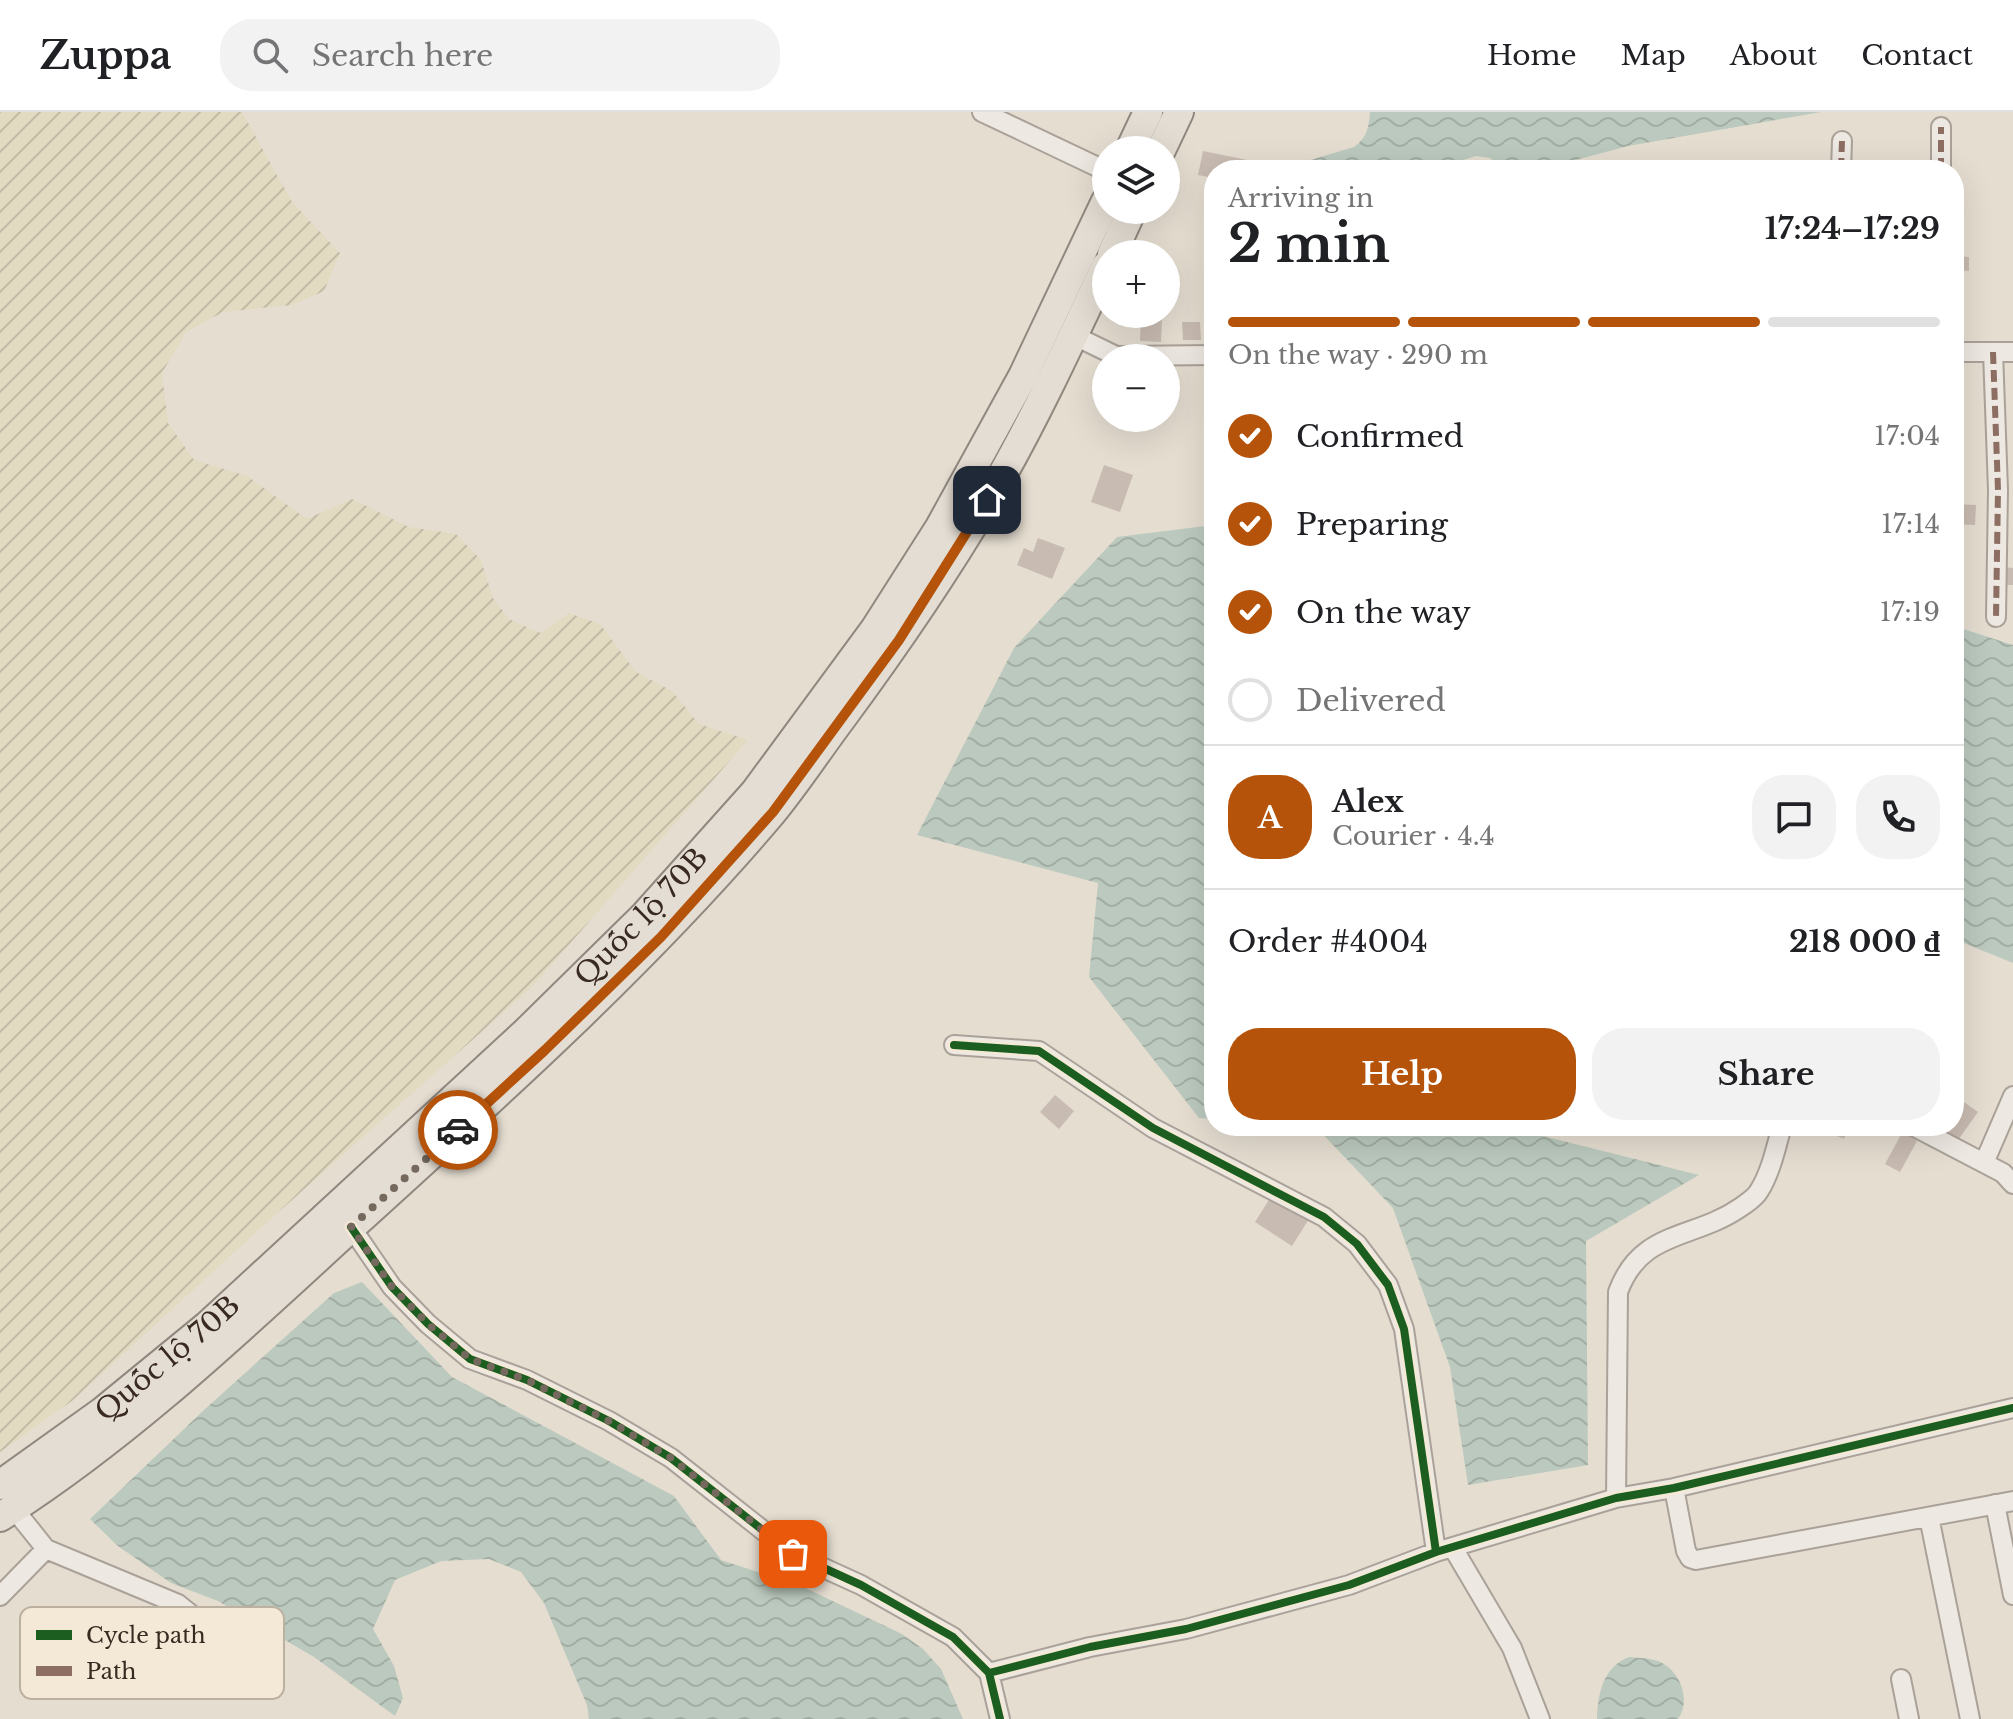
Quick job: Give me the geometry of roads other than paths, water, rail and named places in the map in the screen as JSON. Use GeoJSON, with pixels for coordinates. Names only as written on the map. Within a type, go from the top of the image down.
{"type":"FeatureCollection","features":[{"type":"Feature","properties":{"kind":"main road"},"geometry":{"type":"LineString","coordinates":[[1137,136],[1148,112]]}},
{"type":"Feature","properties":{"kind":"main road"},"geometry":{"type":"LineString","coordinates":[[1168,136],[1179,112]]}},
{"type":"Feature","properties":{"kind":"main road","name":"Quốc lộ 70B"},"geometry":{"type":"LineString","coordinates":[[5,1504],[115,1434],[218,1349],[351,1227],[535,1041],[755,792],[875,629],[940,527],[1023,376],[1095,224]]}},
{"type":"Feature","properties":{"kind":"main road","name":"Quốc lộ 70B"},"geometry":{"type":"LineString","coordinates":[[5,1504],[102,1412],[207,1326],[535,1041],[661,937],[782,799],[899,640],[960,547],[1008,464],[1092,295]]}},
{"type":"Feature","properties":{"kind":"street"},"geometry":{"type":"LineString","coordinates":[[982,112],[1092,164]]}},
{"type":"Feature","properties":{"kind":"street"},"geometry":{"type":"LineString","coordinates":[[1941,127],[1941,160]]}},
{"type":"Feature","properties":{"kind":"street"},"geometry":{"type":"LineString","coordinates":[[1841,160],[1842,141]]}},
{"type":"Feature","properties":{"kind":"street"},"geometry":{"type":"LineString","coordinates":[[1073,335],[1116,356],[1204,355]]}},
{"type":"Feature","properties":{"kind":"street"},"geometry":{"type":"LineString","coordinates":[[1964,352],[2013,352]]}},
{"type":"Feature","properties":{"kind":"street"},"geometry":{"type":"LineString","coordinates":[[1993,352],[1998,490],[1996,617]]}},
{"type":"Feature","properties":{"kind":"street"},"geometry":{"type":"LineString","coordinates":[[954,1045],[1039,1051],[1153,1128],[1324,1217],[1357,1244],[1388,1285],[1404,1329],[1445,1550],[1512,1648],[1540,1719]]}},
{"type":"Feature","properties":{"kind":"street"},"geometry":{"type":"LineString","coordinates":[[1984,1163],[2013,1096]]}},
{"type":"Feature","properties":{"kind":"street"},"geometry":{"type":"LineString","coordinates":[[1616,1498],[1618,1292],[1626,1272],[1639,1256],[1663,1241],[1733,1213],[1750,1201],[1759,1192],[1768,1173],[1779,1136]]}},
{"type":"Feature","properties":{"kind":"street"},"geometry":{"type":"LineString","coordinates":[[1932,1136],[2003,1173],[2013,1184]]}},
{"type":"Feature","properties":{"kind":"street"},"geometry":{"type":"LineString","coordinates":[[351,1227],[392,1287],[428,1324],[470,1359],[527,1380],[609,1421],[671,1458],[793,1554],[861,1585],[953,1637],[989,1673],[1000,1719]]}},
{"type":"Feature","properties":{"kind":"street"},"geometry":{"type":"LineString","coordinates":[[989,1673],[1090,1647],[1216,1621],[1349,1585],[1445,1550],[1616,1498],[1674,1488],[2013,1408]]}},
{"type":"Feature","properties":{"kind":"street"},"geometry":{"type":"LineString","coordinates":[[1674,1488],[1686,1551],[1690,1558],[1696,1560],[2004,1503],[2013,1595]]}},
{"type":"Feature","properties":{"kind":"street"},"geometry":{"type":"LineString","coordinates":[[5,1504],[46,1549],[182,1607]]}},
{"type":"Feature","properties":{"kind":"street"},"geometry":{"type":"LineString","coordinates":[[1929,1517],[1970,1719]]}},
{"type":"Feature","properties":{"kind":"street"},"geometry":{"type":"LineString","coordinates":[[0,1596],[46,1549]]}},
{"type":"Feature","properties":{"kind":"street"},"geometry":{"type":"LineString","coordinates":[[1901,1679],[1909,1719]]}},
{"type":"Feature","properties":{"kind":"water"},"geometry":{"type":"Polygon","coordinates":[[[1370,112],[1821,112],[1628,146],[1576,160],[1493,160],[1476,156],[1463,160],[1310,160],[1354,147],[1362,140],[1370,112]]]}},
{"type":"Feature","properties":{"kind":"water"},"geometry":{"type":"Polygon","coordinates":[[[1204,526],[1204,1118],[1199,1118],[1089,977],[1098,883],[917,835],[1014,648],[1117,537],[1204,526]]]}},
{"type":"Feature","properties":{"kind":"water"},"geometry":{"type":"Polygon","coordinates":[[[1964,629],[2013,645],[2013,963],[1964,943],[1964,629]]]}},
{"type":"Feature","properties":{"kind":"water"},"geometry":{"type":"Polygon","coordinates":[[[1325,1136],[1543,1136],[1699,1175],[1586,1241],[1588,1465],[1468,1485],[1450,1367],[1393,1208],[1325,1136]]]}},
{"type":"Feature","properties":{"kind":"water"},"geometry":{"type":"Polygon","coordinates":[[[362,1282],[452,1377],[674,1496],[721,1560],[801,1586],[902,1634],[923,1649],[941,1669],[963,1719],[589,1719],[587,1705],[544,1603],[521,1572],[489,1559],[441,1561],[395,1580],[373,1629],[394,1666],[403,1698],[395,1716],[314,1657],[284,1640],[284,1607],[228,1607],[171,1583],[118,1546],[90,1519],[204,1410],[334,1293],[362,1282]]]}},
{"type":"Feature","properties":{"kind":"water"},"geometry":{"type":"Polygon","coordinates":[[[1629,1657],[1658,1661],[1674,1673],[1684,1696],[1678,1719],[1597,1719],[1599,1700],[1608,1674],[1620,1661],[1629,1657]]]}}]}
